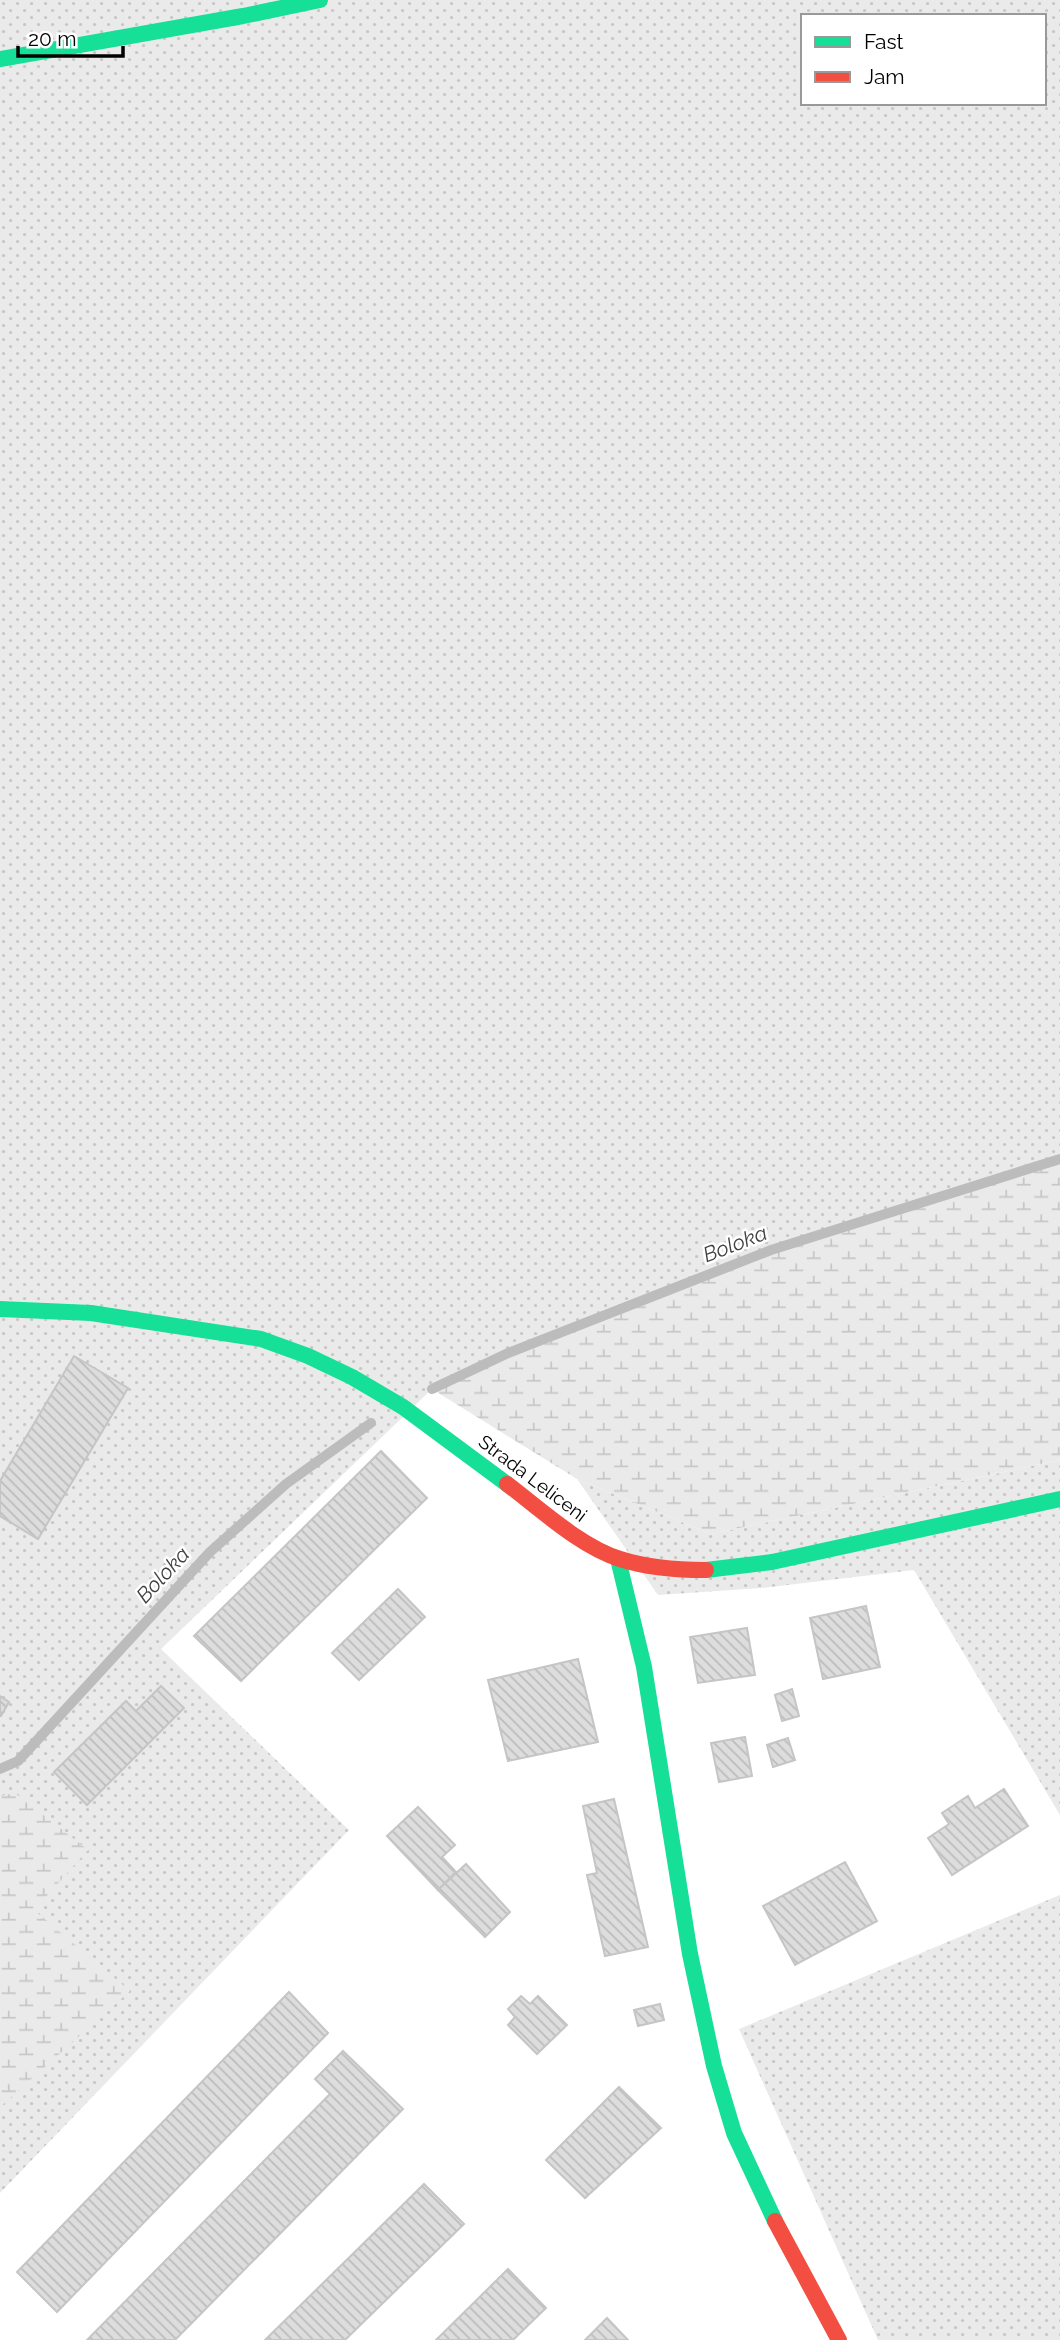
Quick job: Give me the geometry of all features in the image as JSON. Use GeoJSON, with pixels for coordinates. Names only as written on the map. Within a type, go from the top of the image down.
{"type":"FeatureCollection","features":[{"type":"Feature","properties":{"kind":"street"},"geometry":{"type":"LineString","coordinates":[[0,59],[320,0]]}},
{"type":"Feature","properties":{"kind":"street","name":"Strada Leliceni"},"geometry":{"type":"LineString","coordinates":[[0,1309],[91,1313],[187,1327],[261,1339],[308,1356],[352,1377],[403,1407],[583,1541],[618,1559],[664,1569],[705,1570],[772,1562],[1060,1499]]}},
{"type":"Feature","properties":{"kind":"street"},"geometry":{"type":"LineString","coordinates":[[618,1559],[644,1667],[690,1954],[714,2066],[734,2133],[764,2200],[839,2340]]}},
{"type":"Feature","properties":{"kind":"green space"},"geometry":{"type":"Polygon","coordinates":[[[0,0],[1060,0],[1060,1159],[771,1250],[432,1389],[161,1649],[349,1830],[0,2193],[0,0]]]}},
{"type":"Feature","properties":{"kind":"green space"},"geometry":{"type":"Polygon","coordinates":[[[1060,1159],[1060,1460],[711,1534],[577,1479],[432,1389],[771,1250],[1060,1159]]]}},
{"type":"Feature","properties":{"kind":"green space"},"geometry":{"type":"Polygon","coordinates":[[[1060,1460],[1060,1815],[914,1570],[761,1588],[658,1595],[577,1479],[711,1534],[1060,1460]]]}},
{"type":"Feature","properties":{"kind":"green space"},"geometry":{"type":"Polygon","coordinates":[[[15,1793],[88,1850],[34,1910],[130,1991],[0,2107],[0,1796],[15,1793]]]}},
{"type":"Feature","properties":{"kind":"green space"},"geometry":{"type":"Polygon","coordinates":[[[1060,1895],[1060,2340],[878,2340],[739,2029],[1060,1895]]]}},
{"type":"Feature","properties":{"kind":"building"},"geometry":{"type":"Polygon","coordinates":[[[74,1356],[128,1388],[38,1539],[0,1516],[0,1481],[74,1356]]]}},
{"type":"Feature","properties":{"kind":"building"},"geometry":{"type":"Polygon","coordinates":[[[381,1451],[427,1498],[241,1681],[194,1636],[381,1451]]]}},
{"type":"Feature","properties":{"kind":"building"},"geometry":{"type":"Polygon","coordinates":[[[398,1589],[425,1617],[359,1680],[332,1653],[398,1589]]]}},
{"type":"Feature","properties":{"kind":"building"},"geometry":{"type":"Polygon","coordinates":[[[866,1606],[880,1667],[823,1679],[810,1618],[866,1606]]]}},
{"type":"Feature","properties":{"kind":"building"},"geometry":{"type":"Polygon","coordinates":[[[747,1628],[755,1675],[698,1683],[690,1637],[747,1628]]]}},
{"type":"Feature","properties":{"kind":"building"},"geometry":{"type":"Polygon","coordinates":[[[578,1659],[598,1742],[508,1761],[488,1680],[578,1659]]]}},
{"type":"Feature","properties":{"kind":"building"},"geometry":{"type":"Polygon","coordinates":[[[161,1686],[184,1708],[87,1805],[54,1772],[126,1701],[136,1711],[161,1686]]]}},
{"type":"Feature","properties":{"kind":"building"},"geometry":{"type":"Polygon","coordinates":[[[792,1689],[799,1716],[782,1721],[775,1695],[792,1689]]]}},
{"type":"Feature","properties":{"kind":"building"},"geometry":{"type":"Polygon","coordinates":[[[0,1696],[9,1702],[1,1716],[0,1716],[0,1696]]]}},
{"type":"Feature","properties":{"kind":"building"},"geometry":{"type":"Polygon","coordinates":[[[745,1737],[752,1776],[719,1782],[711,1743],[745,1737]]]}},
{"type":"Feature","properties":{"kind":"building"},"geometry":{"type":"Polygon","coordinates":[[[788,1738],[795,1760],[773,1767],[767,1745],[788,1738]]]}},
{"type":"Feature","properties":{"kind":"building"},"geometry":{"type":"Polygon","coordinates":[[[1004,1789],[1028,1826],[952,1875],[928,1838],[949,1824],[942,1813],[968,1796],[975,1808],[1004,1789]]]}},
{"type":"Feature","properties":{"kind":"building"},"geometry":{"type":"Polygon","coordinates":[[[614,1799],[648,1947],[605,1956],[587,1875],[597,1873],[583,1806],[614,1799]]]}},
{"type":"Feature","properties":{"kind":"building"},"geometry":{"type":"Polygon","coordinates":[[[418,1807],[455,1845],[442,1857],[456,1872],[438,1890],[387,1836],[418,1807]]]}},
{"type":"Feature","properties":{"kind":"building"},"geometry":{"type":"Polygon","coordinates":[[[845,1862],[877,1921],[795,1965],[763,1906],[845,1862]]]}},
{"type":"Feature","properties":{"kind":"building"},"geometry":{"type":"Polygon","coordinates":[[[466,1864],[510,1912],[485,1937],[438,1890],[466,1864]]]}},
{"type":"Feature","properties":{"kind":"building"},"geometry":{"type":"Polygon","coordinates":[[[289,1992],[328,2033],[57,2312],[17,2272],[289,1992]]]}},
{"type":"Feature","properties":{"kind":"building"},"geometry":{"type":"Polygon","coordinates":[[[521,1996],[530,2004],[538,1996],[567,2025],[537,2054],[508,2025],[515,2017],[508,2009],[521,1996]]]}},
{"type":"Feature","properties":{"kind":"building"},"geometry":{"type":"Polygon","coordinates":[[[660,2004],[664,2020],[638,2026],[634,2010],[660,2004]]]}},
{"type":"Feature","properties":{"kind":"building"},"geometry":{"type":"Polygon","coordinates":[[[343,2051],[403,2109],[175,2340],[87,2340],[330,2094],[315,2079],[343,2051]]]}},
{"type":"Feature","properties":{"kind":"building"},"geometry":{"type":"Polygon","coordinates":[[[619,2087],[661,2128],[585,2198],[546,2160],[619,2087]]]}},
{"type":"Feature","properties":{"kind":"building"},"geometry":{"type":"Polygon","coordinates":[[[424,2184],[464,2224],[345,2340],[265,2340],[424,2184]]]}},
{"type":"Feature","properties":{"kind":"building"},"geometry":{"type":"Polygon","coordinates":[[[508,2269],[546,2308],[513,2340],[436,2340],[508,2269]]]}},
{"type":"Feature","properties":{"kind":"building"},"geometry":{"type":"Polygon","coordinates":[[[607,2318],[628,2340],[585,2340],[607,2318]]]}},
{"type":"Feature","properties":{"kind":"waterway","name":"Boloka"},"geometry":{"type":"LineString","coordinates":[[432,1389],[506,1354],[771,1250],[1060,1159]]}},
{"type":"Feature","properties":{"kind":"waterway","name":"Boloka"},"geometry":{"type":"LineString","coordinates":[[0,1769],[18,1761],[210,1552],[286,1484],[371,1423]]}},
{"type":"Feature","properties":{"kind":"traffic: fast"},"geometry":{"type":"LineString","coordinates":[[0,59],[320,0]]}},
{"type":"Feature","properties":{"kind":"traffic: fast"},"geometry":{"type":"LineString","coordinates":[[0,1309],[91,1313],[261,1339],[308,1356],[352,1377],[403,1407],[507,1484]]}},
{"type":"Feature","properties":{"kind":"traffic: fast"},"geometry":{"type":"LineString","coordinates":[[706,1570],[772,1562],[1060,1499]]}},
{"type":"Feature","properties":{"kind":"traffic: fast"},"geometry":{"type":"LineString","coordinates":[[618,1559],[644,1667],[690,1954],[714,2066],[734,2133],[775,2221]]}},
{"type":"Feature","properties":{"kind":"traffic: jam"},"geometry":{"type":"LineString","coordinates":[[507,1484],[561,1526],[605,1553],[652,1566],[706,1570]]}},
{"type":"Feature","properties":{"kind":"traffic: jam"},"geometry":{"type":"LineString","coordinates":[[775,2221],[839,2340]]}}]}
